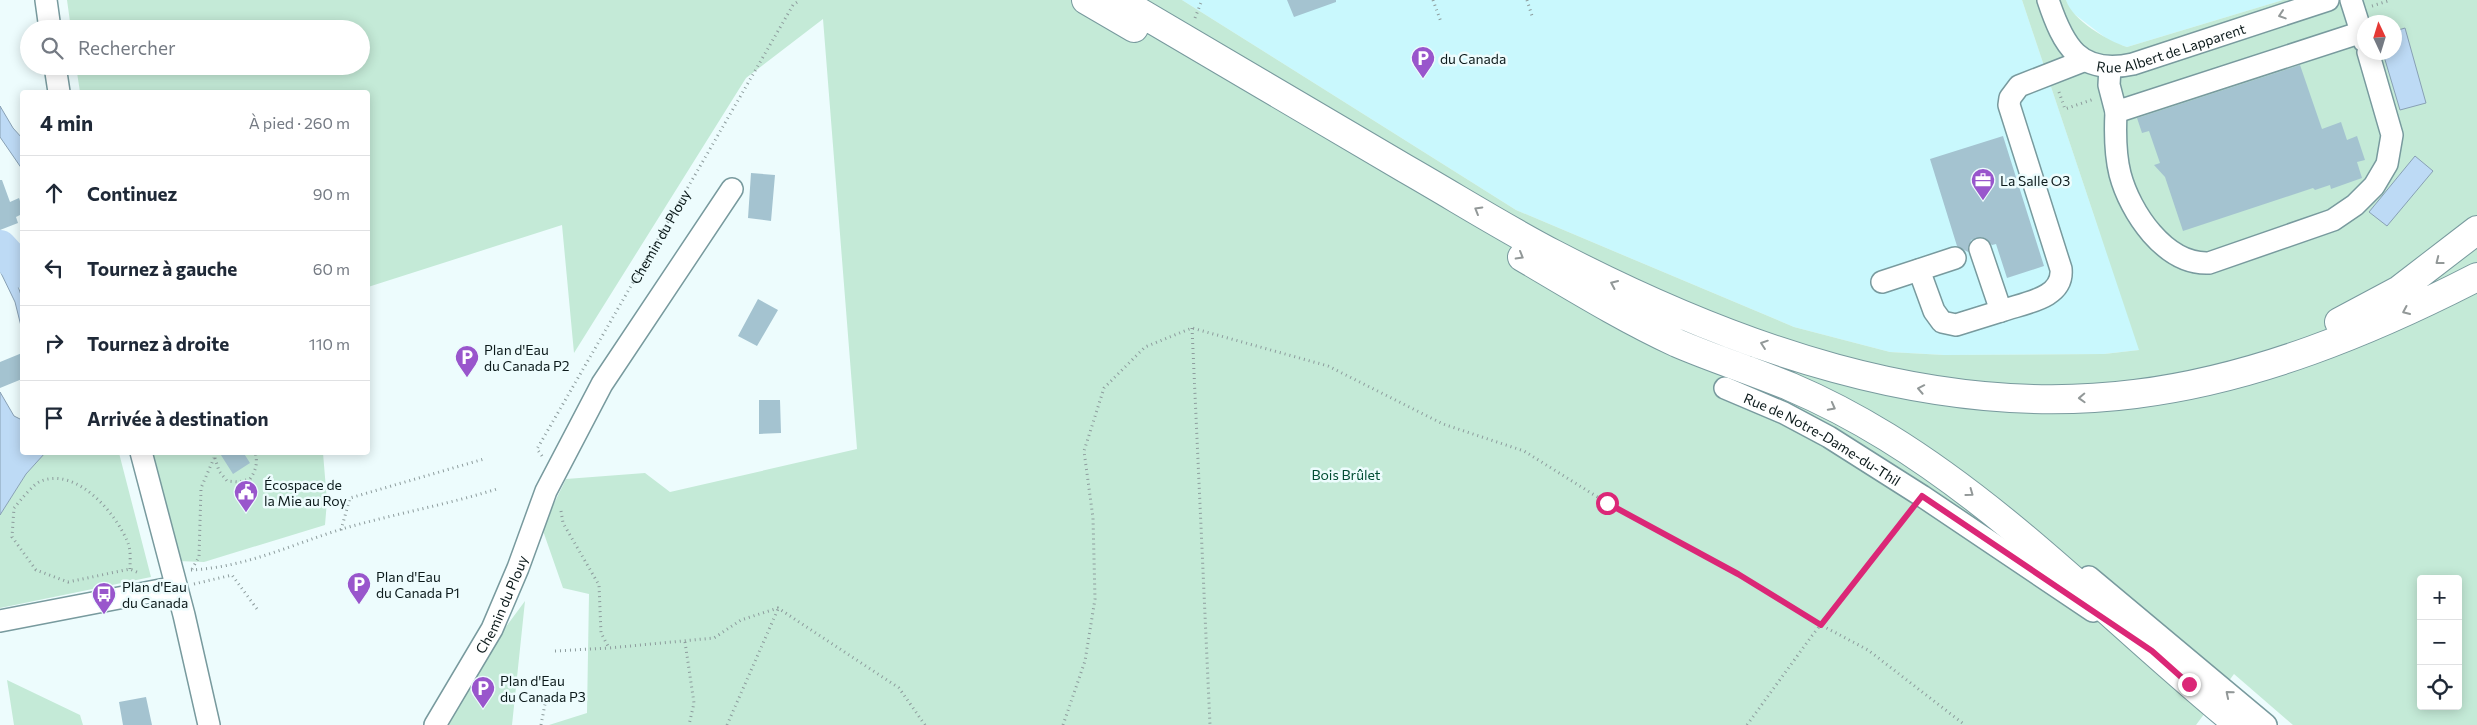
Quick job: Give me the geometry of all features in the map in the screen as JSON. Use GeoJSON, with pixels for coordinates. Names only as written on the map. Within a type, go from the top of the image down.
{"type":"FeatureCollection","features":[{"type":"Feature","properties":{"kind":"main road"},"geometry":{"type":"LineString","coordinates":[[1086,0],[1613,311],[1658,334],[1790,387],[1863,424],[1921,459],[1971,494],[2053,574]]}},
{"type":"Feature","properties":{"kind":"main road"},"geometry":{"type":"LineString","coordinates":[[1119,0],[1550,252],[1605,280],[1699,320],[1807,359],[1918,388],[1963,395],[2060,399],[2131,395],[2204,383],[2291,357],[2380,322],[2477,277]]}},
{"type":"Feature","properties":{"kind":"main road"},"geometry":{"type":"LineString","coordinates":[[2131,395],[2265,353],[2359,312],[2414,280],[2477,230]]}},
{"type":"Feature","properties":{"kind":"main road"},"geometry":{"type":"LineString","coordinates":[[1551,274],[1598,297],[1692,338],[1815,381],[1877,398],[1917,406],[1961,413],[2019,417],[2078,416],[2132,412],[2214,398],[2277,380],[2341,357],[2413,328],[2477,296]]}},
{"type":"Feature","properties":{"kind":"main road","name":"Rue de Notre-Dame-du-Thil"},"geometry":{"type":"LineString","coordinates":[[2053,574],[2152,651],[2239,725]]}},
{"type":"Feature","properties":{"kind":"street"},"geometry":{"type":"LineString","coordinates":[[46,0],[49,20]]}},
{"type":"Feature","properties":{"kind":"street","name":"Rue Albert de Lapparent"},"geometry":{"type":"LineString","coordinates":[[2048,0],[2066,43],[2083,61],[2110,67],[2133,64],[2328,0]]}},
{"type":"Feature","properties":{"kind":"street"},"geometry":{"type":"LineString","coordinates":[[2351,0],[2357,18]]}},
{"type":"Feature","properties":{"kind":"street"},"geometry":{"type":"LineString","coordinates":[[2116,112],[2357,39]]}},
{"type":"Feature","properties":{"kind":"street"},"geometry":{"type":"LineString","coordinates":[[2110,67],[2109,85],[2116,112],[2116,155],[2120,174],[2135,208],[2154,235],[2172,251],[2191,263],[2209,264],[2333,220],[2355,205],[2374,186],[2387,164],[2392,135],[2370,60]]}},
{"type":"Feature","properties":{"kind":"street"},"geometry":{"type":"LineString","coordinates":[[1919,270],[1934,311],[1942,322],[1956,325],[2052,292],[2057,288],[2062,276],[2010,113],[2010,98],[2018,86],[2083,61]]}},
{"type":"Feature","properties":{"kind":"street"},"geometry":{"type":"LineString","coordinates":[[56,75],[58,90]]}},
{"type":"Feature","properties":{"kind":"street","name":"Chemin du Plouy"},"geometry":{"type":"LineString","coordinates":[[435,725],[481,650],[502,609],[552,476],[602,384],[732,190]]}},
{"type":"Feature","properties":{"kind":"street"},"geometry":{"type":"LineString","coordinates":[[1980,248],[2002,310]]}},
{"type":"Feature","properties":{"kind":"street"},"geometry":{"type":"LineString","coordinates":[[1882,282],[1955,258]]}},
{"type":"Feature","properties":{"kind":"street","name":"Rue de Notre-Dame-du-Thil"},"geometry":{"type":"LineString","coordinates":[[1725,388],[1800,421],[2053,574],[2069,568],[2077,569],[2266,725]]}},
{"type":"Feature","properties":{"kind":"street"},"geometry":{"type":"LineString","coordinates":[[142,455],[180,581],[209,725]]}},
{"type":"Feature","properties":{"kind":"street"},"geometry":{"type":"LineString","coordinates":[[0,621],[180,581]]}},
{"type":"Feature","properties":{"kind":"path","name":"Chemin du Plouy"},"geometry":{"type":"LineString","coordinates":[[552,476],[537,449],[793,4],[800,0]]}},
{"type":"Feature","properties":{"kind":"path"},"geometry":{"type":"LineString","coordinates":[[1433,0],[1440,22]]}},
{"type":"Feature","properties":{"kind":"path"},"geometry":{"type":"LineString","coordinates":[[1526,0],[1533,19]]}},
{"type":"Feature","properties":{"kind":"path"},"geometry":{"type":"LineString","coordinates":[[1192,328],[1210,725]]}},
{"type":"Feature","properties":{"kind":"path"},"geometry":{"type":"LineString","coordinates":[[1063,725],[1085,661],[1094,599],[1093,518],[1084,451],[1104,388],[1145,347],[1192,328],[1328,366],[1443,424],[1524,451],[1607,503],[1738,574],[1821,625],[1868,650],[1965,725]]}},
{"type":"Feature","properties":{"kind":"path"},"geometry":{"type":"LineString","coordinates":[[214,455],[219,471],[227,481],[238,482],[250,479],[255,472],[257,461],[256,455]]}},
{"type":"Feature","properties":{"kind":"path"},"geometry":{"type":"LineString","coordinates":[[180,581],[199,557],[201,488],[214,458]]}},
{"type":"Feature","properties":{"kind":"path"},"geometry":{"type":"LineString","coordinates":[[340,530],[350,498],[484,459]]}},
{"type":"Feature","properties":{"kind":"path"},"geometry":{"type":"LineString","coordinates":[[552,476],[563,523],[599,585],[601,633],[609,648]]}},
{"type":"Feature","properties":{"kind":"path"},"geometry":{"type":"LineString","coordinates":[[130,570],[129,544],[110,514],[87,489],[62,478],[40,481],[14,508],[12,537],[36,570],[68,582],[130,570],[151,577],[180,581],[232,576],[256,608]]}},
{"type":"Feature","properties":{"kind":"path"},"geometry":{"type":"LineString","coordinates":[[180,581],[212,569],[270,556],[340,530],[497,489]]}},
{"type":"Feature","properties":{"kind":"path"},"geometry":{"type":"LineString","coordinates":[[1747,725],[1821,625],[1922,496]]}},
{"type":"Feature","properties":{"kind":"path"},"geometry":{"type":"LineString","coordinates":[[555,652],[714,638],[741,620],[778,608]]}},
{"type":"Feature","properties":{"kind":"path"},"geometry":{"type":"LineString","coordinates":[[727,725],[778,608]]}},
{"type":"Feature","properties":{"kind":"path"},"geometry":{"type":"LineString","coordinates":[[778,608],[900,688],[925,725]]}},
{"type":"Feature","properties":{"kind":"path"},"geometry":{"type":"LineString","coordinates":[[685,642],[694,703],[689,725]]}},
{"type":"Feature","properties":{"kind":"path"},"geometry":{"type":"LineString","coordinates":[[542,725],[546,704],[562,686]]}},
{"type":"Feature","properties":{"kind":"shaded area"},"geometry":{"type":"Polygon","coordinates":[[[1182,0],[2022,0],[2105,248],[2062,115],[2357,19],[2357,60],[2402,60],[2402,15],[2368,15],[2405,3],[2454,189],[2139,350],[2104,354],[1944,355],[1890,352],[1794,327],[1516,210],[1182,0]]]}},
{"type":"Feature","properties":{"kind":"shaded area"},"geometry":{"type":"Polygon","coordinates":[[[2066,0],[2283,0],[2127,47],[2111,42],[2069,10],[2066,0]]]}},
{"type":"Feature","properties":{"kind":"shaded area"},"geometry":{"type":"Polygon","coordinates":[[[2405,28],[2426,103],[2400,110],[2385,60],[2402,60],[2402,29],[2405,28]]]}},
{"type":"Feature","properties":{"kind":"shaded area"},"geometry":{"type":"Polygon","coordinates":[[[0,106],[20,136],[20,166],[0,137],[0,106]]]}},
{"type":"Feature","properties":{"kind":"shaded area"},"geometry":{"type":"Polygon","coordinates":[[[2415,156],[2433,171],[2387,226],[2369,212],[2415,156]]]}},
{"type":"Feature","properties":{"kind":"shaded area"},"geometry":{"type":"Polygon","coordinates":[[[0,239],[5,248],[20,292],[20,322],[15,302],[0,271],[0,239]]]}},
{"type":"Feature","properties":{"kind":"shaded area"},"geometry":{"type":"Polygon","coordinates":[[[0,392],[14,416],[20,419],[20,455],[43,455],[26,474],[0,515],[0,392]]]}},
{"type":"Feature","properties":{"kind":"green space","name":"Bois Brûlet"},"geometry":{"type":"Polygon","coordinates":[[[67,0],[1182,0],[1516,210],[1794,327],[1890,352],[1944,355],[2104,354],[2139,350],[2022,0],[2066,0],[2075,15],[2092,29],[2110,40],[2127,47],[2283,0],[2477,0],[2477,725],[2293,725],[2234,674],[2196,725],[549,725],[587,713],[589,594],[563,588],[542,528],[566,479],[645,473],[670,492],[857,449],[823,19],[746,78],[574,353],[562,225],[370,286],[370,90],[80,90],[77,75],[370,75],[370,20],[70,20],[67,0]]]}},
{"type":"Feature","properties":{"kind":"green space"},"geometry":{"type":"Polygon","coordinates":[[[43,455],[120,455],[151,577],[0,608],[0,515],[26,474],[43,455]]]}},
{"type":"Feature","properties":{"kind":"green space","name":"Écospace de la Mie au Roy"},"geometry":{"type":"Polygon","coordinates":[[[152,455],[323,455],[327,501],[325,525],[204,562],[177,561],[152,455]]]}},
{"type":"Feature","properties":{"kind":"green space"},"geometry":{"type":"Polygon","coordinates":[[[525,601],[512,725],[433,725],[525,601]]]}},
{"type":"Feature","properties":{"kind":"green space"},"geometry":{"type":"Polygon","coordinates":[[[7,680],[80,715],[83,725],[14,725],[7,680]]]}},
{"type":"Feature","properties":{"kind":"building"},"geometry":{"type":"Polygon","coordinates":[[[1287,0],[1336,0],[1336,2],[1294,17],[1287,0]]]}},
{"type":"Feature","properties":{"kind":"building"},"geometry":{"type":"Polygon","coordinates":[[[2300,65],[2322,129],[2341,122],[2347,140],[2357,136],[2365,160],[2357,162],[2362,178],[2331,189],[2330,185],[2315,190],[2313,188],[2183,231],[2165,177],[2154,165],[2160,163],[2149,131],[2142,133],[2137,118],[2300,65]]]}},
{"type":"Feature","properties":{"kind":"building","name":"La Salle O3"},"geometry":{"type":"Polygon","coordinates":[[[2003,136],[2044,266],[2007,278],[1996,244],[1992,245],[1982,237],[1971,240],[1968,252],[1957,246],[1930,159],[2003,136]]]}},
{"type":"Feature","properties":{"kind":"building"},"geometry":{"type":"Polygon","coordinates":[[[751,173],[775,175],[771,221],[748,218],[751,173]]]}},
{"type":"Feature","properties":{"kind":"building"},"geometry":{"type":"Polygon","coordinates":[[[0,180],[2,180],[10,202],[19,198],[20,215],[16,217],[18,223],[0,230],[0,180]]]}},
{"type":"Feature","properties":{"kind":"building"},"geometry":{"type":"Polygon","coordinates":[[[758,299],[778,310],[757,346],[738,336],[758,299]]]}},
{"type":"Feature","properties":{"kind":"building"},"geometry":{"type":"Polygon","coordinates":[[[20,354],[20,380],[0,388],[0,362],[20,354]]]}},
{"type":"Feature","properties":{"kind":"building"},"geometry":{"type":"Polygon","coordinates":[[[759,400],[780,400],[781,433],[759,434],[759,400]]]}},
{"type":"Feature","properties":{"kind":"building"},"geometry":{"type":"Polygon","coordinates":[[[221,455],[245,455],[250,463],[233,474],[221,455]]]}},
{"type":"Feature","properties":{"kind":"building"},"geometry":{"type":"Polygon","coordinates":[[[146,697],[152,725],[123,725],[119,702],[146,697]]]}},
{"type":"Feature","properties":{"kind":"waterway"},"geometry":{"type":"LineString","coordinates":[[0,247],[20,269]]}},
{"type":"Feature","properties":{"kind":"place","name":"du Canada"},"geometry":{"type":"Point","coordinates":[1423,79]}},
{"type":"Feature","properties":{"kind":"place","name":"La Salle O3"},"geometry":{"type":"Point","coordinates":[1983,201]}},
{"type":"Feature","properties":{"kind":"place","name":"Plan d'Eau du Canada P2"},"geometry":{"type":"Point","coordinates":[467,378]}},
{"type":"Feature","properties":{"kind":"place","name":"Écospace de la Mie au Roy"},"geometry":{"type":"Point","coordinates":[246,513]}},
{"type":"Feature","properties":{"kind":"place","name":"Plan d'Eau du Canada P1"},"geometry":{"type":"Point","coordinates":[359,605]}},
{"type":"Feature","properties":{"kind":"place","name":"Plan d'Eau du Canada"},"geometry":{"type":"Point","coordinates":[104,615]}},
{"type":"Feature","properties":{"kind":"place","name":"Plan d'Eau du Canada P3"},"geometry":{"type":"Point","coordinates":[483,709]}},
{"type":"Feature","properties":{"kind":"route"},"geometry":{"type":"LineString","coordinates":[[1607,503],[1738,574],[1821,625],[1922,496],[2152,651],[2189,684]]}}]}
